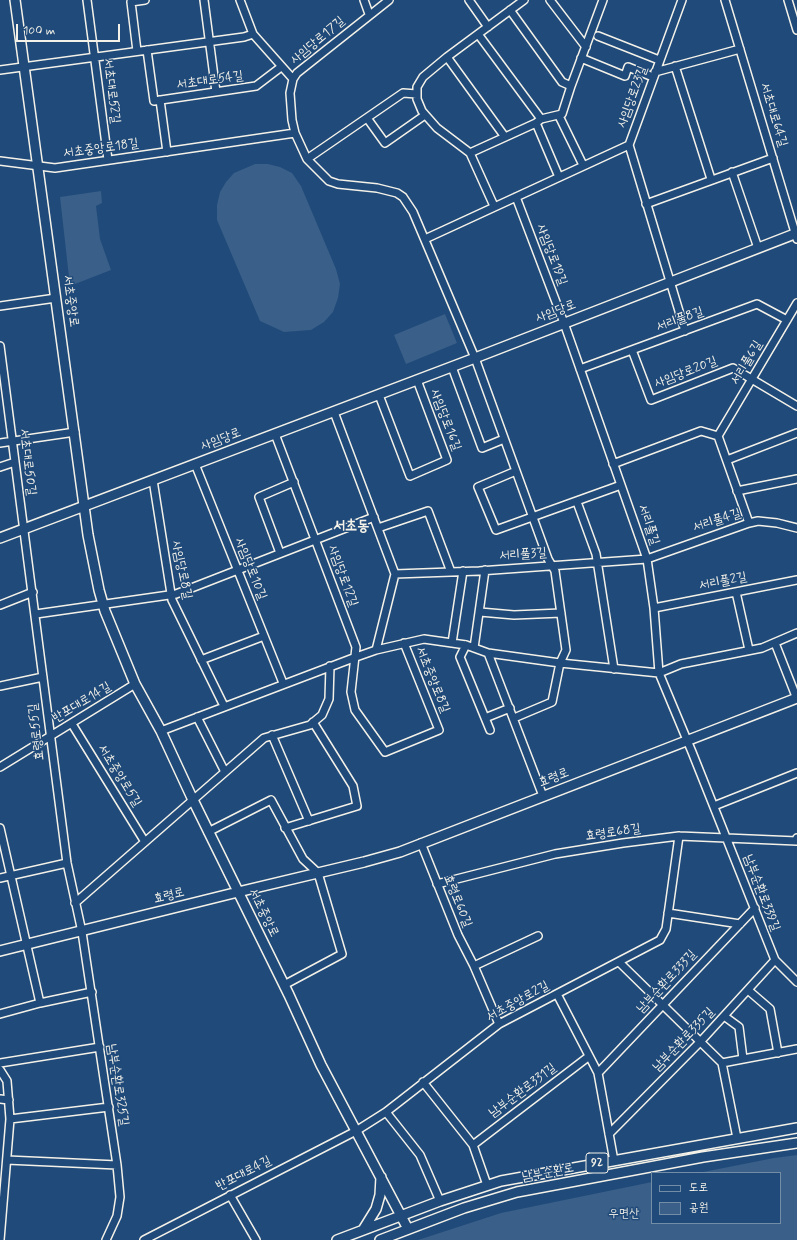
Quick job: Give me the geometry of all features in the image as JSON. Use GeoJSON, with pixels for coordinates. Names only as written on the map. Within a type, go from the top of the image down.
{"type":"FeatureCollection","features":[{"type":"Feature","properties":{"kind":"main road","name":"서초중앙로"},"geometry":{"type":"LineString","coordinates":[[15,0],[93,564],[103,605],[116,641],[135,684],[161,731],[208,832],[284,985],[321,1065],[402,1215],[408,1229]]}},
{"type":"Feature","properties":{"kind":"main road","name":"사임당로"},"geometry":{"type":"LineString","coordinates":[[0,538],[379,395],[758,248],[796,235]]}},
{"type":"Feature","properties":{"kind":"main road","name":"효령로"},"geometry":{"type":"LineString","coordinates":[[0,951],[82,932],[400,852],[797,698]]}},
{"type":"Feature","properties":{"kind":"main road","name":"남부순환로"},"geometry":{"type":"LineString","coordinates":[[337,1240],[353,1237],[363,1230],[440,1201],[487,1185],[514,1178],[797,1128]]}},
{"type":"Feature","properties":{"kind":"main road","name":"남부순환로"},"geometry":{"type":"LineString","coordinates":[[380,1240],[464,1208],[518,1192],[704,1157],[797,1142]]}},
{"type":"Feature","properties":{"kind":"main road"},"geometry":{"type":"LineString","coordinates":[[363,1230],[378,1202],[381,1177]]}},
{"type":"Feature","properties":{"kind":"street","name":"서초대로52길"},"geometry":{"type":"LineString","coordinates":[[87,0],[108,160]]}},
{"type":"Feature","properties":{"kind":"street"},"geometry":{"type":"LineString","coordinates":[[138,51],[131,2],[145,0]]}},
{"type":"Feature","properties":{"kind":"street"},"geometry":{"type":"LineString","coordinates":[[204,0],[216,92]]}},
{"type":"Feature","properties":{"kind":"street"},"geometry":{"type":"LineString","coordinates":[[240,0],[252,34],[293,80]]}},
{"type":"Feature","properties":{"kind":"street"},"geometry":{"type":"LineString","coordinates":[[364,0],[370,14]]}},
{"type":"Feature","properties":{"kind":"street","name":"사임당로17길"},"geometry":{"type":"LineString","coordinates":[[389,0],[305,66],[293,80],[290,102],[295,133],[308,159],[326,178],[335,184],[377,188],[400,195],[413,212],[475,358],[533,518],[555,571],[566,650],[560,663],[552,702],[514,718]]}},
{"type":"Feature","properties":{"kind":"street"},"geometry":{"type":"LineString","coordinates":[[469,0],[488,27]]}},
{"type":"Feature","properties":{"kind":"street"},"geometry":{"type":"LineString","coordinates":[[494,206],[470,153],[437,128],[425,115],[418,104],[416,94],[421,79],[447,57],[524,0]]}},
{"type":"Feature","properties":{"kind":"street"},"geometry":{"type":"LineString","coordinates":[[550,0],[586,47]]}},
{"type":"Feature","properties":{"kind":"street","name":"사임당로23길"},"geometry":{"type":"LineString","coordinates":[[670,282],[629,145],[682,0]]}},
{"type":"Feature","properties":{"kind":"street","name":"서초대로64길"},"geometry":{"type":"LineString","coordinates":[[725,0],[796,235]]}},
{"type":"Feature","properties":{"kind":"street"},"geometry":{"type":"LineString","coordinates":[[788,0],[797,30]]}},
{"type":"Feature","properties":{"kind":"street"},"geometry":{"type":"LineString","coordinates":[[470,153],[539,121],[562,114],[601,1]]}},
{"type":"Feature","properties":{"kind":"street"},"geometry":{"type":"LineString","coordinates":[[510,10],[562,82],[571,86]]}},
{"type":"Feature","properties":{"kind":"street"},"geometry":{"type":"LineString","coordinates":[[0,70],[95,56],[210,42],[244,37],[252,34]]}},
{"type":"Feature","properties":{"kind":"street"},"geometry":{"type":"LineString","coordinates":[[478,34],[539,121],[559,177]]}},
{"type":"Feature","properties":{"kind":"street"},"geometry":{"type":"LineString","coordinates":[[598,36],[659,60]]}},
{"type":"Feature","properties":{"kind":"street"},"geometry":{"type":"LineString","coordinates":[[582,58],[625,76],[628,67],[654,75],[675,66],[740,49]]}},
{"type":"Feature","properties":{"kind":"street"},"geometry":{"type":"LineString","coordinates":[[147,50],[154,101],[160,100],[167,152]]}},
{"type":"Feature","properties":{"kind":"street"},"geometry":{"type":"LineString","coordinates":[[447,57],[505,137]]}},
{"type":"Feature","properties":{"kind":"street"},"geometry":{"type":"LineString","coordinates":[[675,66],[711,179]]}},
{"type":"Feature","properties":{"kind":"street","name":"서초대로54길"},"geometry":{"type":"LineString","coordinates":[[160,100],[256,86],[281,67]]}},
{"type":"Feature","properties":{"kind":"street"},"geometry":{"type":"LineString","coordinates":[[308,159],[402,93],[416,94]]}},
{"type":"Feature","properties":{"kind":"street"},"geometry":{"type":"LineString","coordinates":[[366,118],[385,143],[425,115]]}},
{"type":"Feature","properties":{"kind":"street"},"geometry":{"type":"LineString","coordinates":[[559,116],[583,165]]}},
{"type":"Feature","properties":{"kind":"street","name":"서초중앙로18길"},"geometry":{"type":"LineString","coordinates":[[0,161],[55,168],[295,133]]}},
{"type":"Feature","properties":{"kind":"street"},"geometry":{"type":"LineString","coordinates":[[425,240],[494,206],[629,145]]}},
{"type":"Feature","properties":{"kind":"street"},"geometry":{"type":"LineString","coordinates":[[646,204],[711,179],[773,158]]}},
{"type":"Feature","properties":{"kind":"street"},"geometry":{"type":"LineString","coordinates":[[732,172],[758,248]]}},
{"type":"Feature","properties":{"kind":"street","name":"사임당로19길"},"geometry":{"type":"LineString","coordinates":[[516,197],[564,323]]}},
{"type":"Feature","properties":{"kind":"street"},"geometry":{"type":"LineString","coordinates":[[670,282],[685,331]]}},
{"type":"Feature","properties":{"kind":"street"},"geometry":{"type":"LineString","coordinates":[[0,306],[56,298]]}},
{"type":"Feature","properties":{"kind":"street","name":"서리풀6길"},"geometry":{"type":"LineString","coordinates":[[718,436],[797,303]]}},
{"type":"Feature","properties":{"kind":"street","name":"서리풀8길"},"geometry":{"type":"LineString","coordinates":[[580,369],[757,304],[787,320]]}},
{"type":"Feature","properties":{"kind":"street","name":"서리풀길"},"geometry":{"type":"LineString","coordinates":[[564,323],[647,559],[654,608],[659,673],[687,740]]}},
{"type":"Feature","properties":{"kind":"street","name":"서초대로50길"},"geometry":{"type":"LineString","coordinates":[[0,346],[2,374],[13,441],[24,529]]}},
{"type":"Feature","properties":{"kind":"street","name":"사임당로20길"},"geometry":{"type":"LineString","coordinates":[[632,350],[650,400],[733,368],[797,406]]}},
{"type":"Feature","properties":{"kind":"street"},"geometry":{"type":"LineString","coordinates":[[452,367],[482,448],[504,439]]}},
{"type":"Feature","properties":{"kind":"street","name":"사임당로16길"},"geometry":{"type":"LineString","coordinates":[[379,395],[410,476],[447,460],[417,380]]}},
{"type":"Feature","properties":{"kind":"street"},"geometry":{"type":"LineString","coordinates":[[334,412],[395,574],[376,650]]}},
{"type":"Feature","properties":{"kind":"street"},"geometry":{"type":"LineString","coordinates":[[614,464],[701,431],[718,436],[748,523]]}},
{"type":"Feature","properties":{"kind":"street"},"geometry":{"type":"LineString","coordinates":[[0,443],[75,432]]}},
{"type":"Feature","properties":{"kind":"street"},"geometry":{"type":"LineString","coordinates":[[726,460],[797,433]]}},
{"type":"Feature","properties":{"kind":"street","name":"사임당로12길"},"geometry":{"type":"LineString","coordinates":[[275,434],[356,648],[356,657]]}},
{"type":"Feature","properties":{"kind":"street"},"geometry":{"type":"LineString","coordinates":[[0,467],[15,462]]}},
{"type":"Feature","properties":{"kind":"street","name":"사임당로10길"},"geometry":{"type":"LineString","coordinates":[[195,464],[283,683]]}},
{"type":"Feature","properties":{"kind":"street"},"geometry":{"type":"LineString","coordinates":[[516,471],[478,487],[496,530],[533,518],[621,485]]}},
{"type":"Feature","properties":{"kind":"street"},"geometry":{"type":"LineString","coordinates":[[737,491],[797,479]]}},
{"type":"Feature","properties":{"kind":"street","name":"사임당로8길"},"geometry":{"type":"LineString","coordinates":[[153,480],[171,595],[224,706]]}},
{"type":"Feature","properties":{"kind":"street"},"geometry":{"type":"LineString","coordinates":[[280,553],[259,497],[294,482]]}},
{"type":"Feature","properties":{"kind":"street"},"geometry":{"type":"LineString","coordinates":[[577,502],[596,554],[614,669]]}},
{"type":"Feature","properties":{"kind":"street"},"geometry":{"type":"LineString","coordinates":[[378,528],[428,511],[451,572]]}},
{"type":"Feature","properties":{"kind":"street"},"geometry":{"type":"LineString","coordinates":[[36,614],[171,595],[374,517]]}},
{"type":"Feature","properties":{"kind":"street","name":"서리풀4길"},"geometry":{"type":"LineString","coordinates":[[647,559],[748,523],[758,521],[778,523],[797,528]]}},
{"type":"Feature","properties":{"kind":"street","name":"효령로55길"},"geometry":{"type":"LineString","coordinates":[[24,529],[36,614],[49,736],[67,863],[82,932]]}},
{"type":"Feature","properties":{"kind":"street","name":"서리풀3길"},"geometry":{"type":"LineString","coordinates":[[395,574],[485,570],[647,559]]}},
{"type":"Feature","properties":{"kind":"street"},"geometry":{"type":"LineString","coordinates":[[474,648],[485,570]]}},
{"type":"Feature","properties":{"kind":"street"},"geometry":{"type":"LineString","coordinates":[[452,643],[463,571]]}},
{"type":"Feature","properties":{"kind":"street","name":"서리풀2길"},"geometry":{"type":"LineString","coordinates":[[654,608],[797,580]]}},
{"type":"Feature","properties":{"kind":"street"},"geometry":{"type":"LineString","coordinates":[[0,605],[33,592]]}},
{"type":"Feature","properties":{"kind":"street"},"geometry":{"type":"LineString","coordinates":[[736,592],[749,650]]}},
{"type":"Feature","properties":{"kind":"street"},"geometry":{"type":"LineString","coordinates":[[480,612],[514,615],[561,613]]}},
{"type":"Feature","properties":{"kind":"street","name":"서초중앙로8길"},"geometry":{"type":"LineString","coordinates":[[161,731],[330,666],[376,650],[424,639],[466,645],[488,653],[560,663],[659,673],[681,664],[775,643],[797,634]]}},
{"type":"Feature","properties":{"kind":"street"},"geometry":{"type":"LineString","coordinates":[[202,660],[264,636]]}},
{"type":"Feature","properties":{"kind":"street","name":"서초중앙로8길"},"geometry":{"type":"LineString","coordinates":[[356,657],[351,692],[355,710],[385,752],[439,730],[404,643]]}},
{"type":"Feature","properties":{"kind":"street","name":"효령로"},"geometry":{"type":"LineString","coordinates":[[775,643],[797,698]]}},
{"type":"Feature","properties":{"kind":"street"},"geometry":{"type":"LineString","coordinates":[[466,645],[460,657],[490,730]]}},
{"type":"Feature","properties":{"kind":"street"},"geometry":{"type":"LineString","coordinates":[[488,653],[543,796]]}},
{"type":"Feature","properties":{"kind":"street"},"geometry":{"type":"LineString","coordinates":[[75,903],[264,738],[313,722],[322,715],[330,699],[330,666]]}},
{"type":"Feature","properties":{"kind":"street"},"geometry":{"type":"LineString","coordinates":[[0,686],[43,677]]}},
{"type":"Feature","properties":{"kind":"street","name":"반포대로14길"},"geometry":{"type":"LineString","coordinates":[[0,767],[135,684]]}},
{"type":"Feature","properties":{"kind":"street"},"geometry":{"type":"LineString","coordinates":[[486,718],[510,708]]}},
{"type":"Feature","properties":{"kind":"street"},"geometry":{"type":"LineString","coordinates":[[197,717],[225,772]]}},
{"type":"Feature","properties":{"kind":"street"},"geometry":{"type":"LineString","coordinates":[[285,828],[357,806],[353,786],[313,722]]}},
{"type":"Feature","properties":{"kind":"street","name":"서초중앙로5길"},"geometry":{"type":"LineString","coordinates":[[72,724],[145,842]]}},
{"type":"Feature","properties":{"kind":"street"},"geometry":{"type":"LineString","coordinates":[[272,735],[309,821]]}},
{"type":"Feature","properties":{"kind":"street","name":"남부순환로339길"},"geometry":{"type":"LineString","coordinates":[[687,740],[775,960],[797,982]]}},
{"type":"Feature","properties":{"kind":"street"},"geometry":{"type":"LineString","coordinates":[[714,806],[797,773]]}},
{"type":"Feature","properties":{"kind":"street"},"geometry":{"type":"LineString","coordinates":[[208,832],[271,800],[303,859],[318,873],[342,954],[284,985]]}},
{"type":"Feature","properties":{"kind":"street"},"geometry":{"type":"LineString","coordinates":[[0,828],[40,1003]]}},
{"type":"Feature","properties":{"kind":"street","name":"효령로68길"},"geometry":{"type":"LineString","coordinates":[[437,884],[555,854],[679,836],[797,840]]}},
{"type":"Feature","properties":{"kind":"street","name":"서초중앙로2길"},"geometry":{"type":"LineString","coordinates":[[356,1131],[386,1112],[499,1024],[660,940],[666,929],[679,836]]}},
{"type":"Feature","properties":{"kind":"street","name":"효령로60길"},"geometry":{"type":"LineString","coordinates":[[421,843],[458,935],[474,966],[499,1024]]}},
{"type":"Feature","properties":{"kind":"street"},"geometry":{"type":"LineString","coordinates":[[0,878],[67,863]]}},
{"type":"Feature","properties":{"kind":"street","name":"남부순환로333길"},"geometry":{"type":"LineString","coordinates":[[598,1073],[755,908]]}},
{"type":"Feature","properties":{"kind":"street"},"geometry":{"type":"LineString","coordinates":[[668,913],[740,924]]}},
{"type":"Feature","properties":{"kind":"street","name":"남부순환로325길"},"geometry":{"type":"LineString","coordinates":[[82,932],[109,1107],[120,1197],[117,1216],[106,1240]]}},
{"type":"Feature","properties":{"kind":"street"},"geometry":{"type":"LineString","coordinates":[[474,966],[538,936]]}},
{"type":"Feature","properties":{"kind":"street","name":"남부순환로335길"},"geometry":{"type":"LineString","coordinates":[[609,1134],[701,1041],[775,960]]}},
{"type":"Feature","properties":{"kind":"street"},"geometry":{"type":"LineString","coordinates":[[619,962],[722,1063],[737,1138]]}},
{"type":"Feature","properties":{"kind":"street"},"geometry":{"type":"LineString","coordinates":[[748,990],[770,1009],[778,1053]]}},
{"type":"Feature","properties":{"kind":"street"},"geometry":{"type":"LineString","coordinates":[[0,1014],[40,1003],[92,992]]}},
{"type":"Feature","properties":{"kind":"street"},"geometry":{"type":"LineString","coordinates":[[558,994],[588,1057],[598,1073],[614,1161]]}},
{"type":"Feature","properties":{"kind":"street"},"geometry":{"type":"LineString","coordinates":[[724,1016],[738,1027],[743,1059]]}},
{"type":"Feature","properties":{"kind":"street"},"geometry":{"type":"LineString","coordinates":[[0,1063],[100,1047]]}},
{"type":"Feature","properties":{"kind":"street"},"geometry":{"type":"LineString","coordinates":[[722,1063],[797,1049]]}},
{"type":"Feature","properties":{"kind":"street","name":"남부순환로331길"},"geometry":{"type":"LineString","coordinates":[[473,1145],[588,1057]]}},
{"type":"Feature","properties":{"kind":"street"},"geometry":{"type":"LineString","coordinates":[[0,1070],[7,1081],[10,1119],[0,1240]]}},
{"type":"Feature","properties":{"kind":"street"},"geometry":{"type":"LineString","coordinates":[[423,1082],[473,1145],[487,1185]]}},
{"type":"Feature","properties":{"kind":"street"},"geometry":{"type":"LineString","coordinates":[[0,1099],[9,1100]]}},
{"type":"Feature","properties":{"kind":"street"},"geometry":{"type":"LineString","coordinates":[[10,1119],[109,1107]]}},
{"type":"Feature","properties":{"kind":"street"},"geometry":{"type":"LineString","coordinates":[[386,1112],[420,1155],[440,1201]]}},
{"type":"Feature","properties":{"kind":"street","name":"반포대로4길"},"geometry":{"type":"LineString","coordinates":[[144,1240],[356,1131]]}},
{"type":"Feature","properties":{"kind":"street"},"geometry":{"type":"LineString","coordinates":[[0,1137],[8,1137]]}},
{"type":"Feature","properties":{"kind":"street"},"geometry":{"type":"LineString","coordinates":[[7,1160],[117,1165]]}},
{"type":"Feature","properties":{"kind":"street"},"geometry":{"type":"LineString","coordinates":[[230,1195],[256,1240]]}},
{"type":"Feature","properties":{"kind":"green space"},"geometry":{"type":"Polygon","coordinates":[[[255,164],[268,164],[280,167],[292,173],[301,186],[336,269],[340,284],[338,298],[333,312],[324,322],[311,330],[284,332],[260,321],[217,220],[217,205],[220,192],[226,182],[234,173],[255,164]]]}},
{"type":"Feature","properties":{"kind":"green space"},"geometry":{"type":"Polygon","coordinates":[[[101,191],[102,203],[96,206],[100,239],[111,270],[70,286],[60,197],[101,191]]]}},
{"type":"Feature","properties":{"kind":"green space"},"geometry":{"type":"Polygon","coordinates":[[[445,314],[457,343],[406,364],[394,335],[445,314]]]}},
{"type":"Feature","properties":{"kind":"green space","name":"우면산"},"geometry":{"type":"Polygon","coordinates":[[[797,1155],[797,1240],[418,1240],[501,1213],[651,1182],[651,1224],[781,1224],[781,1172],[703,1172],[797,1155]]]}},
{"type":"Feature","properties":{"kind":"district","name":"서초동"},"geometry":{"type":"Point","coordinates":[351,527]}}]}
